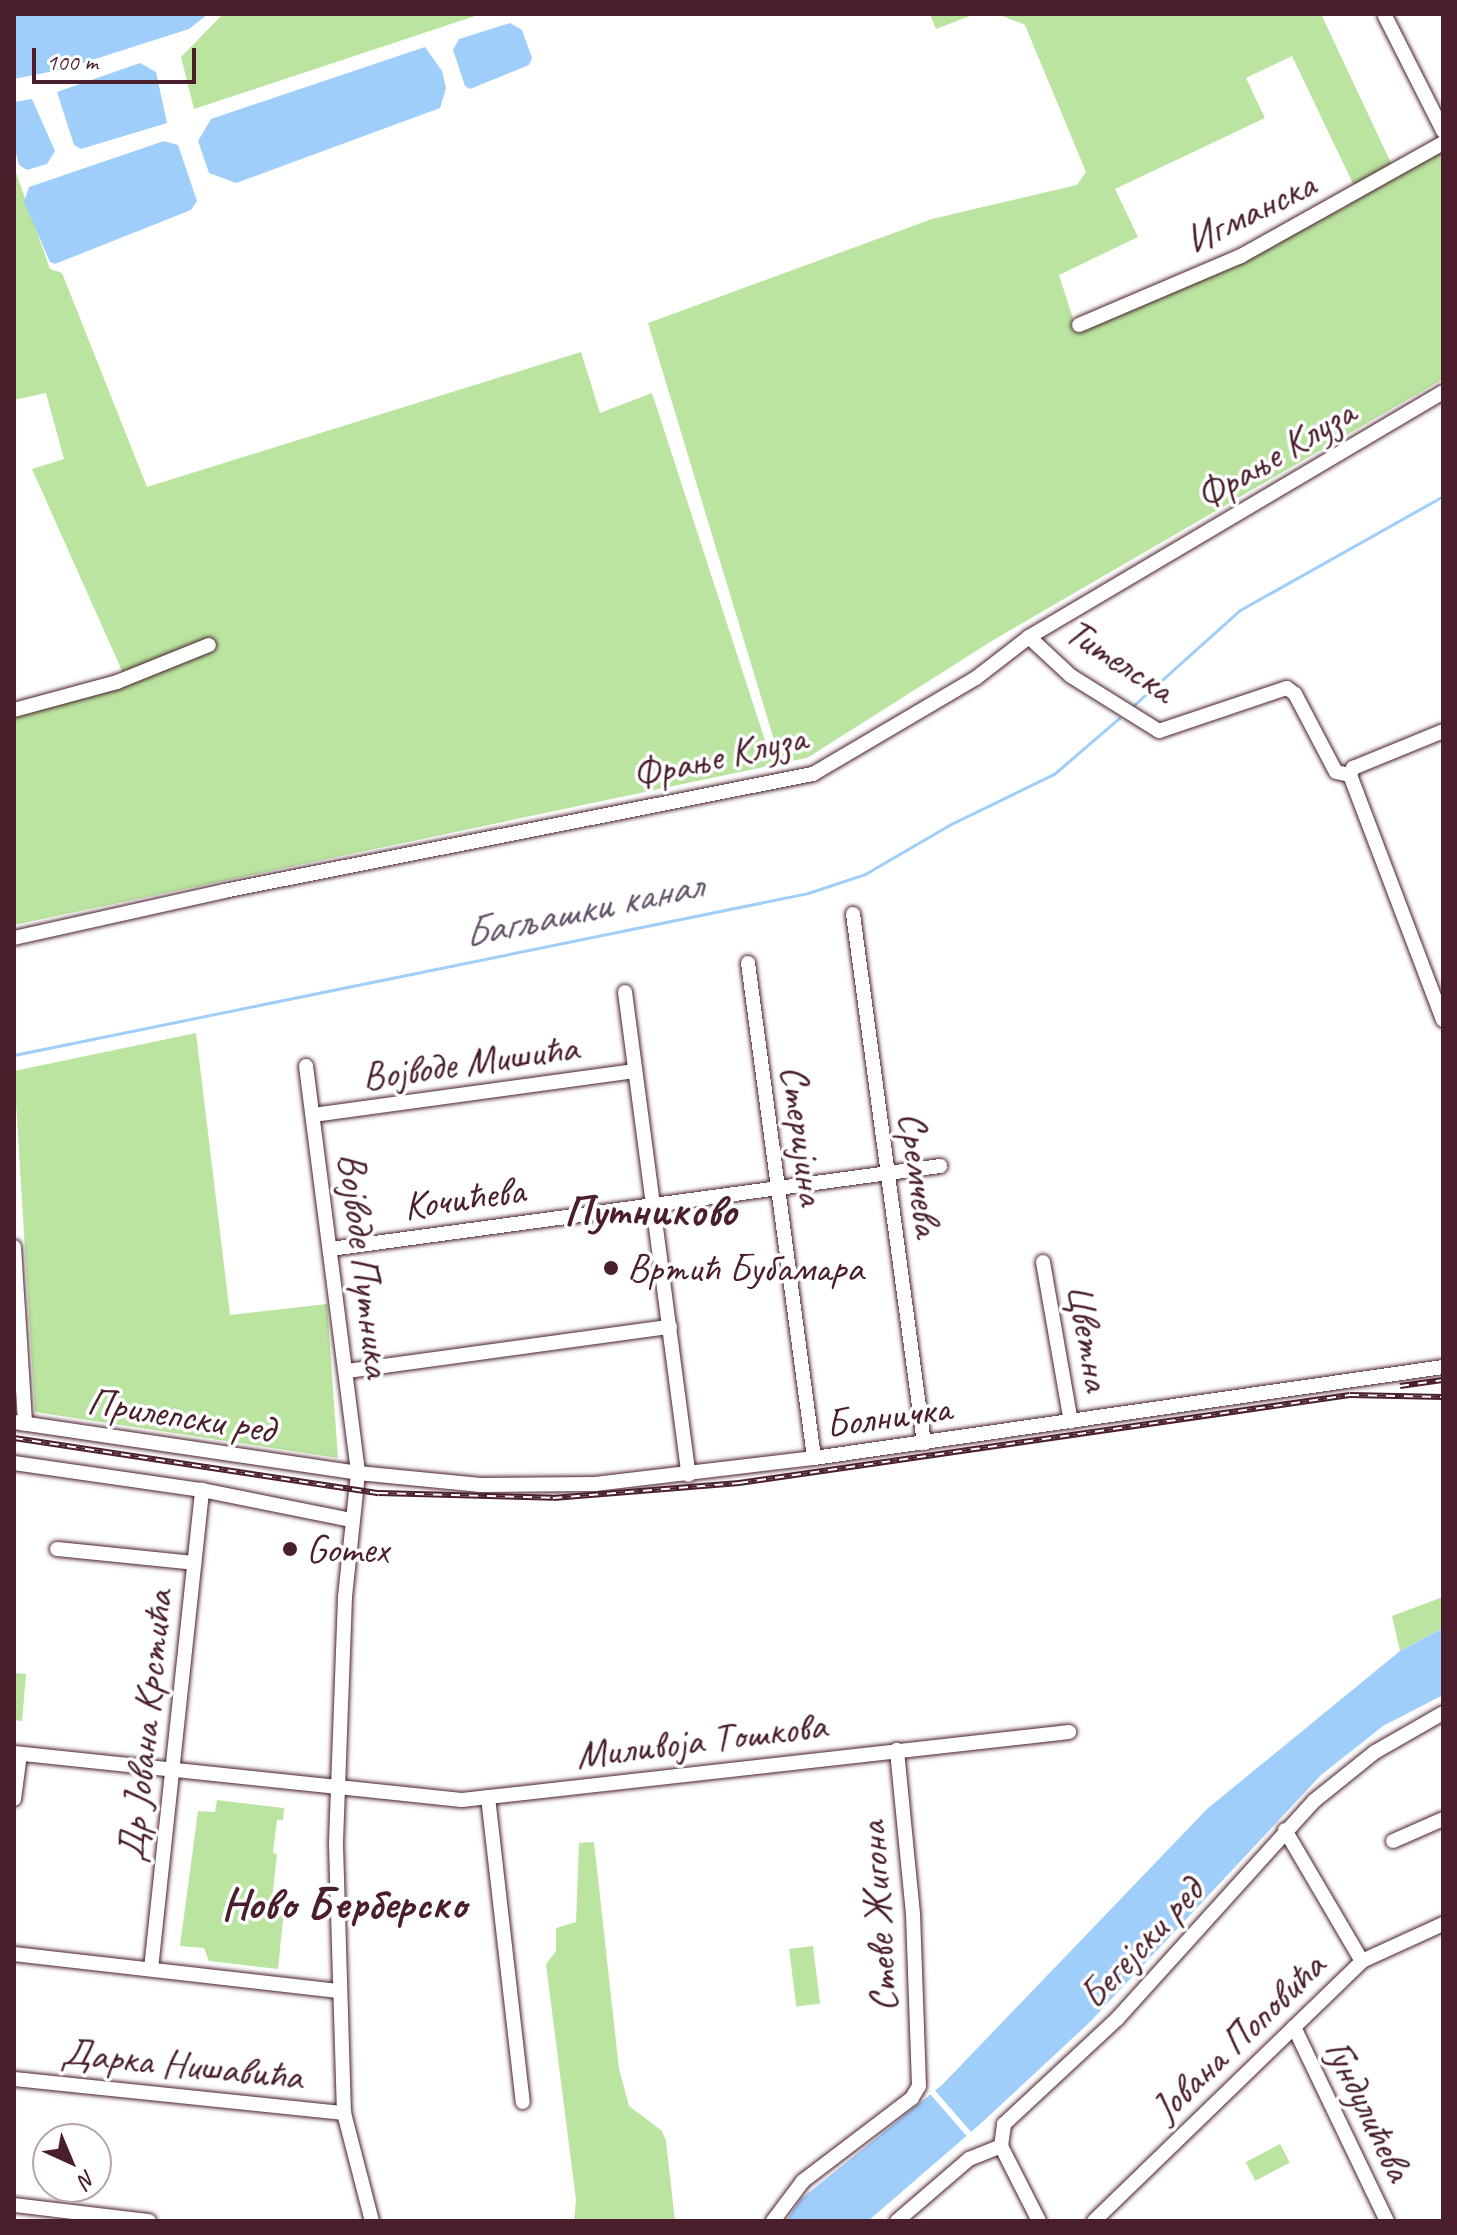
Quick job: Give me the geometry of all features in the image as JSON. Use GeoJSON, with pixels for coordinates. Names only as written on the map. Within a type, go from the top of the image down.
{"type":"FeatureCollection","features":[{"type":"Feature","properties":{"kind":"street"},"geometry":{"type":"LineString","coordinates":[[1385,16],[1443,131]]}},
{"type":"Feature","properties":{"kind":"street","name":"Игманска"},"geometry":{"type":"LineString","coordinates":[[1079,325],[1241,256],[1443,143]]}},
{"type":"Feature","properties":{"kind":"street","name":"Фрање Клуза"},"geometry":{"type":"LineString","coordinates":[[14,937],[224,891],[813,774],[976,678],[1029,637],[1443,392]]}},
{"type":"Feature","properties":{"kind":"street","name":"Тителска"},"geometry":{"type":"LineString","coordinates":[[1029,637],[1071,676],[1159,731],[1287,688],[1295,694],[1331,768],[1350,775]]}},
{"type":"Feature","properties":{"kind":"street"},"geometry":{"type":"LineString","coordinates":[[14,710],[117,682],[209,645]]}},
{"type":"Feature","properties":{"kind":"street"},"geometry":{"type":"LineString","coordinates":[[1443,731],[1353,768],[1350,775],[1443,1020]]}},
{"type":"Feature","properties":{"kind":"street","name":"Сремчева"},"geometry":{"type":"LineString","coordinates":[[853,914],[924,1443]]}},
{"type":"Feature","properties":{"kind":"street","name":"Стеријина"},"geometry":{"type":"LineString","coordinates":[[748,963],[814,1458]]}},
{"type":"Feature","properties":{"kind":"street"},"geometry":{"type":"LineString","coordinates":[[625,992],[689,1475]]}},
{"type":"Feature","properties":{"kind":"street","name":"Војводе Путника"},"geometry":{"type":"LineString","coordinates":[[306,1066],[358,1473],[351,1520],[339,1784],[340,1991],[344,2113],[372,2221]]}},
{"type":"Feature","properties":{"kind":"street","name":"Војводе Мишића"},"geometry":{"type":"LineString","coordinates":[[313,1115],[635,1071]]}},
{"type":"Feature","properties":{"kind":"street","name":"Кочићева"},"geometry":{"type":"LineString","coordinates":[[331,1249],[940,1166]]}},
{"type":"Feature","properties":{"kind":"street"},"geometry":{"type":"LineString","coordinates":[[14,1247],[20,1423]]}},
{"type":"Feature","properties":{"kind":"street","name":"Цветна"},"geometry":{"type":"LineString","coordinates":[[1043,1262],[1071,1422]]}},
{"type":"Feature","properties":{"kind":"street"},"geometry":{"type":"LineString","coordinates":[[347,1371],[670,1327]]}},
{"type":"Feature","properties":{"kind":"street","name":"Болничка"},"geometry":{"type":"LineString","coordinates":[[338,1471],[501,1486],[689,1475],[1443,1367]]}},
{"type":"Feature","properties":{"kind":"street","name":"Прилепски ред"},"geometry":{"type":"LineString","coordinates":[[20,1423],[338,1471]]}},
{"type":"Feature","properties":{"kind":"street"},"geometry":{"type":"LineString","coordinates":[[14,1463],[202,1490],[351,1520]]}},
{"type":"Feature","properties":{"kind":"street","name":"Др Јована Крстића"},"geometry":{"type":"LineString","coordinates":[[151,1969],[202,1490]]}},
{"type":"Feature","properties":{"kind":"street"},"geometry":{"type":"LineString","coordinates":[[57,1549],[194,1563]]}},
{"type":"Feature","properties":{"kind":"street","name":"Бегејски ред"},"geometry":{"type":"LineString","coordinates":[[1001,2146],[1004,2124],[1117,2019],[1285,1830],[1345,1774],[1443,1713]]}},
{"type":"Feature","properties":{"kind":"street","name":"Миливоја Тошкова"},"geometry":{"type":"LineString","coordinates":[[17,1753],[339,1784],[462,1800],[1069,1732]]}},
{"type":"Feature","properties":{"kind":"street","name":"Стеве Жигона"},"geometry":{"type":"LineString","coordinates":[[773,2221],[803,2181],[912,2098],[920,2079],[913,1914],[897,1750]]}},
{"type":"Feature","properties":{"kind":"street"},"geometry":{"type":"LineString","coordinates":[[14,1799],[17,1753]]}},
{"type":"Feature","properties":{"kind":"street"},"geometry":{"type":"LineString","coordinates":[[488,1797],[523,2102]]}},
{"type":"Feature","properties":{"kind":"street"},"geometry":{"type":"LineString","coordinates":[[1393,1841],[1443,1819]]}},
{"type":"Feature","properties":{"kind":"street"},"geometry":{"type":"LineString","coordinates":[[1285,1830],[1362,1961]]}},
{"type":"Feature","properties":{"kind":"street","name":"Јована Поповића"},"geometry":{"type":"LineString","coordinates":[[1094,2221],[1362,1961],[1443,1924]]}},
{"type":"Feature","properties":{"kind":"street"},"geometry":{"type":"LineString","coordinates":[[14,1954],[340,1991]]}},
{"type":"Feature","properties":{"kind":"street","name":"Гундулићева"},"geometry":{"type":"LineString","coordinates":[[1294,2027],[1387,2221]]}},
{"type":"Feature","properties":{"kind":"street","name":"Дарка Нишавића"},"geometry":{"type":"LineString","coordinates":[[14,2079],[344,2113]]}},
{"type":"Feature","properties":{"kind":"street"},"geometry":{"type":"LineString","coordinates":[[897,2221],[969,2159],[1001,2146],[1039,2221]]}},
{"type":"Feature","properties":{"kind":"street"},"geometry":{"type":"LineString","coordinates":[[14,2205],[149,2221]]}},
{"type":"Feature","properties":{"kind":"green space"},"geometry":{"type":"Polygon","coordinates":[[[223,14],[481,14],[194,109],[181,57],[223,14]]]}},
{"type":"Feature","properties":{"kind":"green space"},"geometry":{"type":"Polygon","coordinates":[[[930,14],[975,14],[936,29],[930,14]]]}},
{"type":"Feature","properties":{"kind":"green space"},"geometry":{"type":"Polygon","coordinates":[[[998,14],[1321,14],[1392,165],[1356,190],[1292,56],[1246,78],[1265,118],[1115,189],[1138,237],[1059,275],[1077,331],[1252,256],[1345,207],[1394,170],[1443,147],[1443,379],[995,639],[807,758],[781,763],[648,323],[932,219],[1077,185],[1086,172],[1025,25],[998,14]]]}},
{"type":"Feature","properties":{"kind":"green space"},"geometry":{"type":"Polygon","coordinates":[[[14,167],[50,269],[62,273],[147,487],[581,352],[600,413],[652,393],[773,765],[14,925],[14,714],[215,651],[213,639],[123,673],[32,469],[64,459],[46,393],[14,400],[14,167]]]}},
{"type":"Feature","properties":{"kind":"green space"},"geometry":{"type":"Polygon","coordinates":[[[196,1033],[230,1315],[327,1304],[338,1458],[35,1412],[14,1071],[196,1033]]]}},
{"type":"Feature","properties":{"kind":"green space"},"geometry":{"type":"Polygon","coordinates":[[[1443,1597],[1443,1628],[1400,1651],[1392,1616],[1443,1597]]]}},
{"type":"Feature","properties":{"kind":"green space"},"geometry":{"type":"Polygon","coordinates":[[[14,1673],[26,1674],[22,1721],[14,1720],[14,1673]]]}},
{"type":"Feature","properties":{"kind":"green space"},"geometry":{"type":"Polygon","coordinates":[[[217,1800],[284,1808],[283,1820],[277,1820],[273,1853],[277,1854],[271,1909],[284,1910],[278,1969],[209,1961],[204,1948],[180,1946],[198,1811],[215,1812],[217,1800]]]}},
{"type":"Feature","properties":{"kind":"green space"},"geometry":{"type":"Polygon","coordinates":[[[594,1842],[619,2069],[629,2106],[662,2131],[666,2141],[675,2221],[574,2221],[576,2200],[546,1964],[556,1951],[556,1928],[576,1922],[579,1843],[594,1842]]]}},
{"type":"Feature","properties":{"kind":"green space"},"geometry":{"type":"Polygon","coordinates":[[[813,1946],[820,2004],[796,2006],[789,1949],[813,1946]]]}},
{"type":"Feature","properties":{"kind":"green space"},"geometry":{"type":"Polygon","coordinates":[[[1280,2144],[1290,2163],[1255,2181],[1246,2162],[1280,2144]]]}},
{"type":"Feature","properties":{"kind":"water"},"geometry":{"type":"Polygon","coordinates":[[[14,14],[208,14],[189,29],[64,69],[14,79],[14,14]]]}},
{"type":"Feature","properties":{"kind":"water"},"geometry":{"type":"Polygon","coordinates":[[[510,23],[522,30],[532,58],[529,65],[470,89],[465,86],[453,50],[459,39],[510,23]]]}},
{"type":"Feature","properties":{"kind":"water"},"geometry":{"type":"Polygon","coordinates":[[[425,47],[442,71],[446,88],[440,108],[236,183],[209,173],[198,141],[211,119],[425,47]]]}},
{"type":"Feature","properties":{"kind":"water"},"geometry":{"type":"Polygon","coordinates":[[[140,63],[156,72],[167,123],[81,149],[74,145],[57,92],[140,63]]]}},
{"type":"Feature","properties":{"kind":"water"},"geometry":{"type":"Polygon","coordinates":[[[32,99],[55,151],[47,164],[27,170],[19,165],[14,146],[14,102],[32,99]]]}},
{"type":"Feature","properties":{"kind":"water"},"geometry":{"type":"Polygon","coordinates":[[[164,141],[178,145],[197,201],[191,210],[55,264],[50,262],[24,202],[29,187],[164,141]]]}},
{"type":"Feature","properties":{"kind":"water"},"geometry":{"type":"Polygon","coordinates":[[[1443,1628],[1443,1695],[1383,1726],[1321,1775],[1089,2023],[978,2126],[868,2221],[786,2221],[801,2199],[942,2085],[1207,1809],[1400,1651],[1443,1628]]]}},
{"type":"Feature","properties":{"kind":"pier"},"geometry":{"type":"Polygon","coordinates":[[[932,2087],[973,2135],[969,2138],[927,2091],[932,2087]]]}},
{"type":"Feature","properties":{"kind":"waterway","name":"Багљашки канал"},"geometry":{"type":"LineString","coordinates":[[1134,705],[1240,610],[1443,496]]}},
{"type":"Feature","properties":{"kind":"waterway","name":"Багљашки канал"},"geometry":{"type":"LineString","coordinates":[[14,1055],[808,893],[865,874],[951,824],[1054,774],[1119,718]]}},
{"type":"Feature","properties":{"kind":"railway"},"geometry":{"type":"LineString","coordinates":[[1400,1386],[1443,1380]]}},
{"type":"Feature","properties":{"kind":"railway"},"geometry":{"type":"LineString","coordinates":[[14,1438],[379,1493],[553,1498],[739,1483],[1350,1395],[1443,1397]]}},
{"type":"Feature","properties":{"kind":"place","name":"Вртић Бубамара"},"geometry":{"type":"Point","coordinates":[611,1268]}},
{"type":"Feature","properties":{"kind":"place","name":"Gomex"},"geometry":{"type":"Point","coordinates":[290,1549]}},
{"type":"Feature","properties":{"kind":"district","name":"Путниково"},"geometry":{"type":"Point","coordinates":[650,1211]}},
{"type":"Feature","properties":{"kind":"district","name":"Ново Берберско"},"geometry":{"type":"Point","coordinates":[344,1904]}}]}
